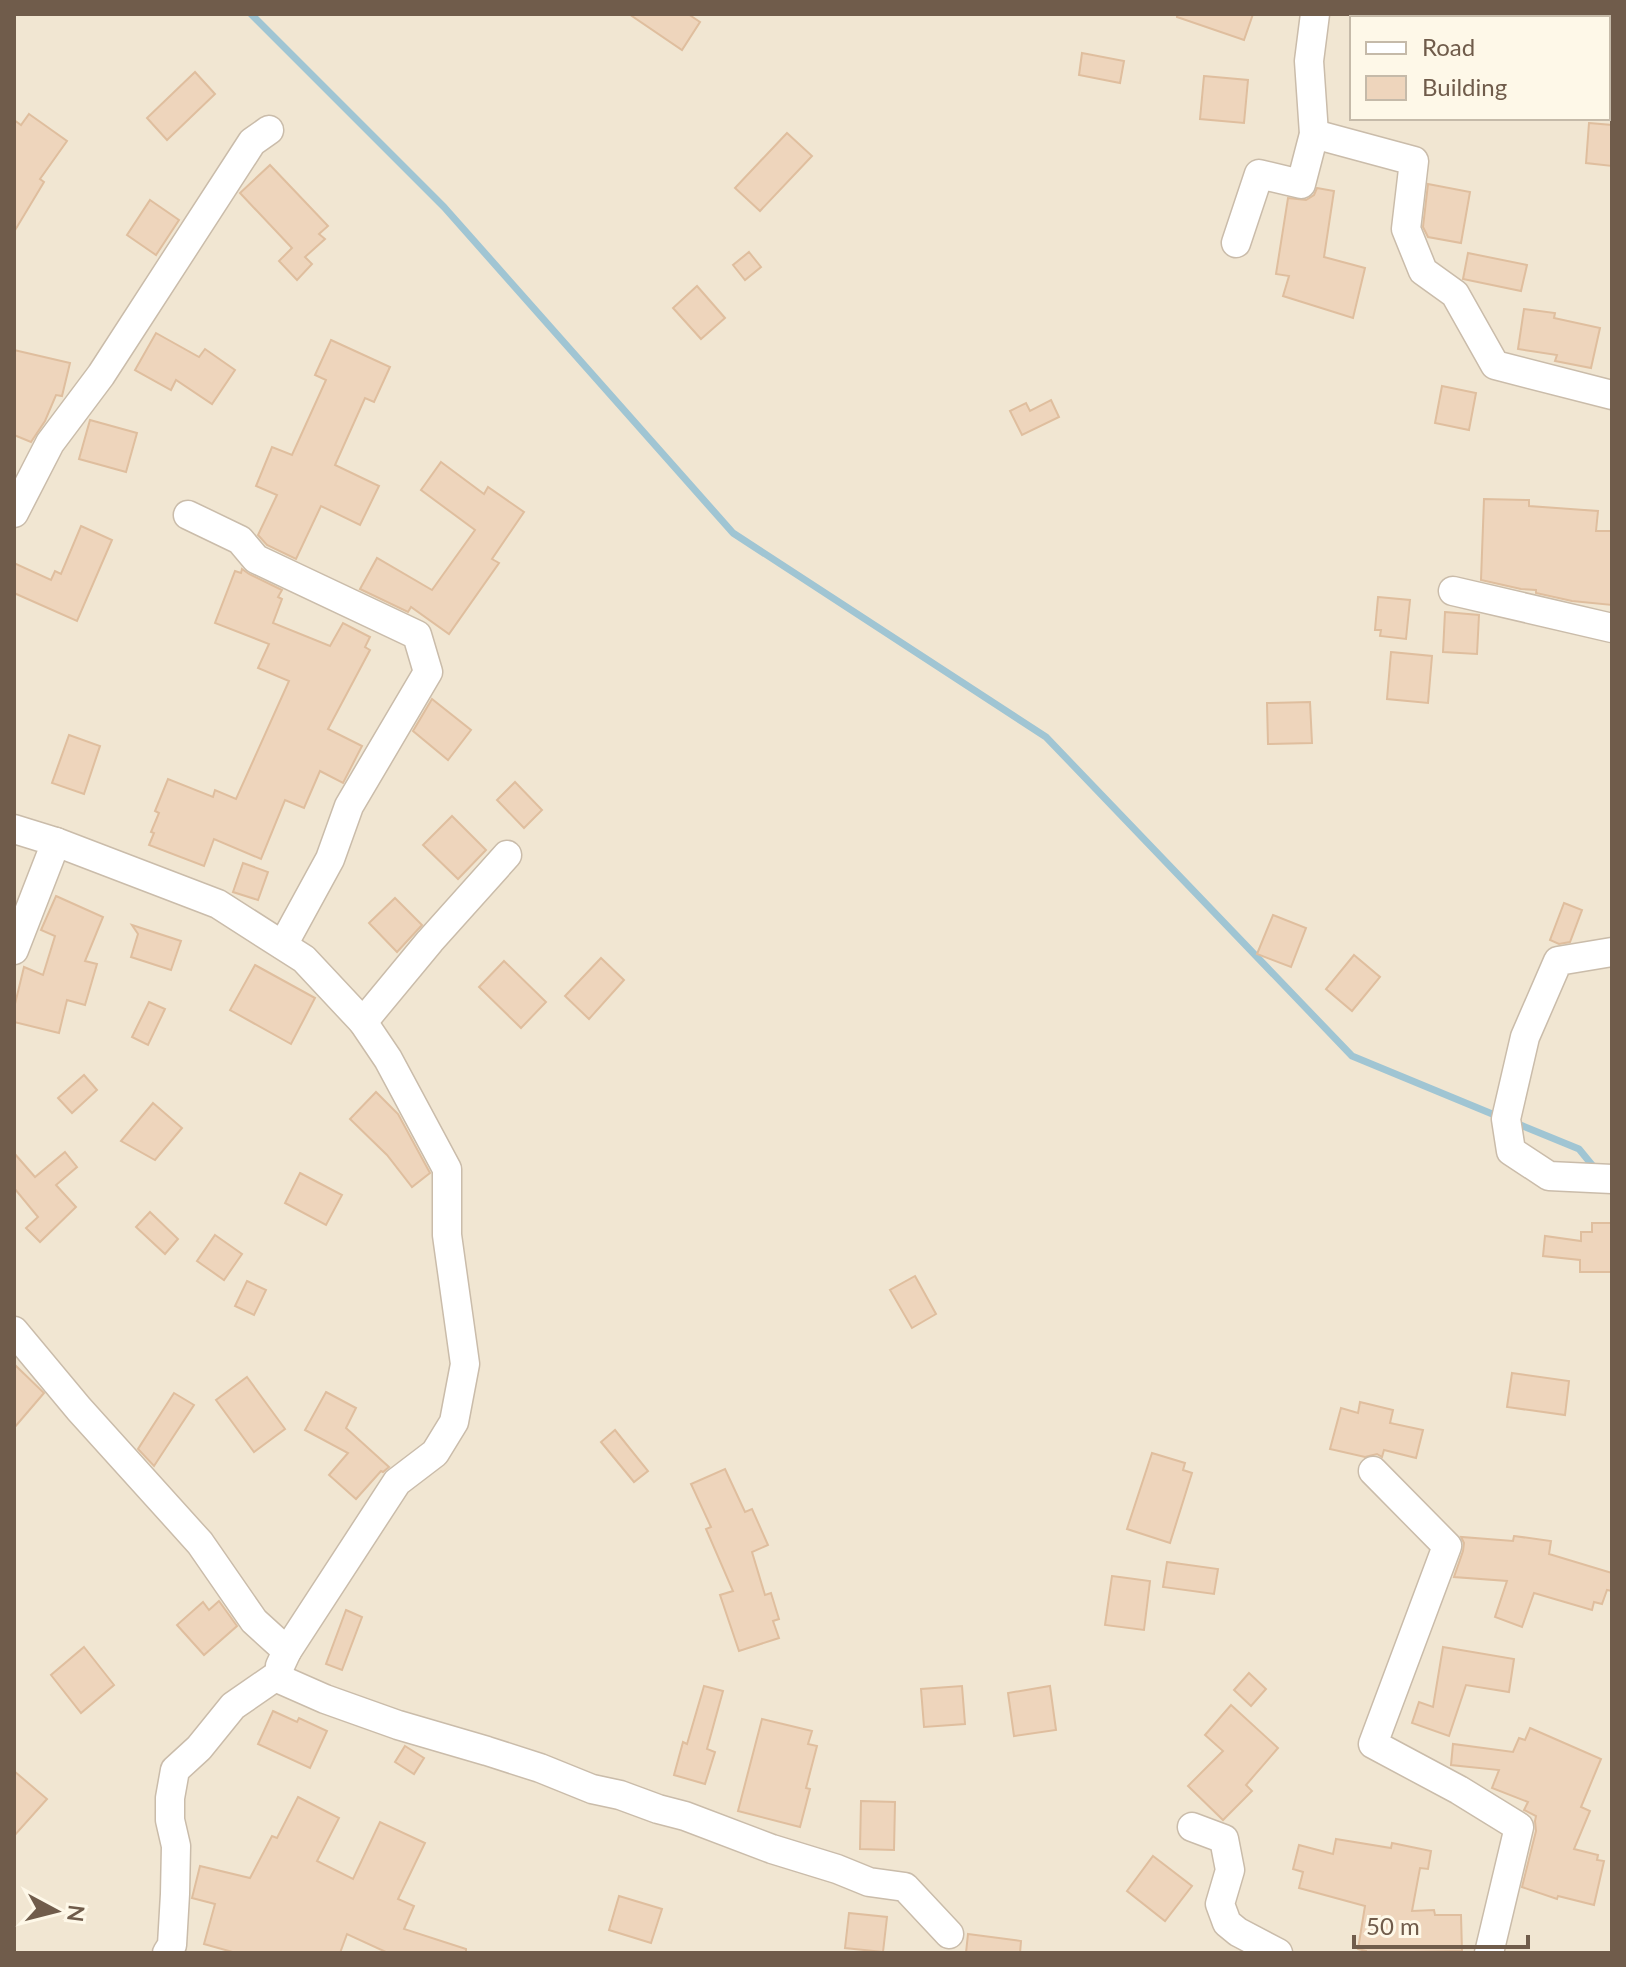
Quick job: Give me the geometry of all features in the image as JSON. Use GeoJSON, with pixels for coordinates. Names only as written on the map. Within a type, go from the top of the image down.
{"type":"FeatureCollection","features":[{"type":"Feature","properties":{"kind":"street"},"geometry":{"type":"LineString","coordinates":[[1236,243],[1259,174],[1301,184],[1314,134],[1309,61],[1315,14]]}},
{"type":"Feature","properties":{"kind":"street"},"geometry":{"type":"LineString","coordinates":[[14,513],[50,443],[101,375],[252,142],[269,130]]}},
{"type":"Feature","properties":{"kind":"street"},"geometry":{"type":"LineString","coordinates":[[1314,134],[1414,161],[1406,229],[1423,271],[1455,294],[1495,365],[1612,395]]}},
{"type":"Feature","properties":{"kind":"street"},"geometry":{"type":"LineString","coordinates":[[188,515],[240,540],[256,559],[417,635],[428,672],[349,806],[330,859],[283,945]]}},
{"type":"Feature","properties":{"kind":"street"},"geometry":{"type":"LineString","coordinates":[[1453,591],[1612,628]]}},
{"type":"Feature","properties":{"kind":"street"},"geometry":{"type":"LineString","coordinates":[[14,829],[218,904],[304,959],[363,1022],[388,1059],[447,1169],[447,1235],[465,1364],[454,1422],[435,1453],[397,1482],[287,1651],[275,1677],[233,1706],[199,1748],[175,1770],[170,1798],[170,1820],[176,1846],[175,1950]]}},
{"type":"Feature","properties":{"kind":"street"},"geometry":{"type":"LineString","coordinates":[[14,950],[56,842]]}},
{"type":"Feature","properties":{"kind":"street"},"geometry":{"type":"LineString","coordinates":[[363,1022],[507,855]]}},
{"type":"Feature","properties":{"kind":"street"},"geometry":{"type":"LineString","coordinates":[[1612,952],[1558,961],[1525,1037],[1506,1119],[1511,1151],[1549,1176],[1612,1179]]}},
{"type":"Feature","properties":{"kind":"street"},"geometry":{"type":"LineString","coordinates":[[14,1331],[79,1409],[200,1543],[254,1621],[287,1651]]}},
{"type":"Feature","properties":{"kind":"street"},"geometry":{"type":"LineString","coordinates":[[1373,1471],[1447,1546],[1373,1744],[1459,1790],[1519,1827],[1489,1953]]}},
{"type":"Feature","properties":{"kind":"street"},"geometry":{"type":"LineString","coordinates":[[275,1677],[398,1725],[540,1768],[592,1789],[708,1824],[869,1882],[905,1887],[949,1934]]}},
{"type":"Feature","properties":{"kind":"street"},"geometry":{"type":"LineString","coordinates":[[1192,1827],[1224,1839],[1230,1870],[1220,1904],[1227,1923],[1278,1953]]}},
{"type":"Feature","properties":{"kind":"shaded area"},"geometry":{"type":"Polygon","coordinates":[[[14,14],[1612,14],[1612,1953],[14,1953],[14,14]]]}},
{"type":"Feature","properties":{"kind":"building"},"geometry":{"type":"Polygon","coordinates":[[[629,14],[688,14],[700,22],[682,50],[629,14]]]}},
{"type":"Feature","properties":{"kind":"building"},"geometry":{"type":"Polygon","coordinates":[[[1177,14],[1253,14],[1244,40],[1177,17],[1177,14]]]}},
{"type":"Feature","properties":{"kind":"building"},"geometry":{"type":"Polygon","coordinates":[[[1082,53],[1124,61],[1120,83],[1079,75],[1082,53]]]}},
{"type":"Feature","properties":{"kind":"building"},"geometry":{"type":"Polygon","coordinates":[[[195,72],[215,94],[167,140],[147,118],[195,72]]]}},
{"type":"Feature","properties":{"kind":"building"},"geometry":{"type":"Polygon","coordinates":[[[1204,76],[1248,80],[1244,123],[1200,119],[1204,76]]]}},
{"type":"Feature","properties":{"kind":"building"},"geometry":{"type":"Polygon","coordinates":[[[29,114],[67,141],[40,179],[44,182],[14,232],[14,120],[21,125],[29,114]]]}},
{"type":"Feature","properties":{"kind":"building"},"geometry":{"type":"Polygon","coordinates":[[[1589,123],[1612,125],[1612,166],[1586,163],[1589,123]]]}},
{"type":"Feature","properties":{"kind":"building"},"geometry":{"type":"Polygon","coordinates":[[[787,133],[812,156],[760,211],[735,188],[787,133]]]}},
{"type":"Feature","properties":{"kind":"building"},"geometry":{"type":"Polygon","coordinates":[[[270,165],[328,226],[319,234],[325,239],[305,257],[312,264],[297,280],[279,261],[292,248],[240,193],[270,165]]]}},
{"type":"Feature","properties":{"kind":"building"},"geometry":{"type":"Polygon","coordinates":[[[1428,184],[1470,192],[1461,243],[1428,237],[1423,227],[1428,184]]]}},
{"type":"Feature","properties":{"kind":"building"},"geometry":{"type":"Polygon","coordinates":[[[1317,188],[1334,191],[1324,257],[1365,268],[1353,318],[1283,296],[1289,276],[1276,274],[1288,198],[1306,200],[1314,195],[1317,188]]]}},
{"type":"Feature","properties":{"kind":"building"},"geometry":{"type":"Polygon","coordinates":[[[150,200],[179,220],[156,255],[127,235],[150,200]]]}},
{"type":"Feature","properties":{"kind":"building"},"geometry":{"type":"Polygon","coordinates":[[[749,252],[761,267],[745,280],[733,265],[749,252]]]}},
{"type":"Feature","properties":{"kind":"building"},"geometry":{"type":"Polygon","coordinates":[[[1468,253],[1527,265],[1521,291],[1463,279],[1468,253]]]}},
{"type":"Feature","properties":{"kind":"building"},"geometry":{"type":"Polygon","coordinates":[[[697,286],[725,318],[701,339],[673,308],[697,286]]]}},
{"type":"Feature","properties":{"kind":"building"},"geometry":{"type":"Polygon","coordinates":[[[1524,309],[1555,313],[1554,318],[1600,328],[1591,368],[1555,361],[1557,355],[1518,349],[1524,309]]]}},
{"type":"Feature","properties":{"kind":"building"},"geometry":{"type":"Polygon","coordinates":[[[156,333],[199,357],[205,349],[235,370],[212,404],[176,380],[171,390],[135,370],[156,333]]]}},
{"type":"Feature","properties":{"kind":"building"},"geometry":{"type":"Polygon","coordinates":[[[331,340],[390,367],[374,402],[365,398],[335,465],[379,486],[360,525],[321,506],[296,559],[267,545],[258,535],[277,495],[256,486],[272,447],[292,455],[326,380],[315,375],[331,340]]]}},
{"type":"Feature","properties":{"kind":"building"},"geometry":{"type":"Polygon","coordinates":[[[14,350],[70,363],[62,396],[56,395],[45,421],[31,442],[14,435],[14,350]]]}},
{"type":"Feature","properties":{"kind":"building"},"geometry":{"type":"Polygon","coordinates":[[[1442,386],[1476,393],[1469,430],[1435,423],[1442,386]]]}},
{"type":"Feature","properties":{"kind":"building"},"geometry":{"type":"Polygon","coordinates":[[[1051,400],[1059,417],[1022,435],[1010,411],[1026,403],[1030,411],[1051,400]]]}},
{"type":"Feature","properties":{"kind":"building"},"geometry":{"type":"Polygon","coordinates":[[[90,420],[137,433],[126,472],[79,459],[90,420]]]}},
{"type":"Feature","properties":{"kind":"building"},"geometry":{"type":"Polygon","coordinates":[[[441,462],[484,494],[488,487],[524,512],[492,559],[499,563],[449,634],[411,607],[408,612],[360,589],[377,558],[432,590],[475,530],[421,490],[441,462]]]}},
{"type":"Feature","properties":{"kind":"building"},"geometry":{"type":"Polygon","coordinates":[[[1484,499],[1529,500],[1529,506],[1598,511],[1596,531],[1612,531],[1612,605],[1572,601],[1536,593],[1536,590],[1481,580],[1484,499]]]}},
{"type":"Feature","properties":{"kind":"building"},"geometry":{"type":"Polygon","coordinates":[[[81,526],[112,540],[77,621],[14,593],[14,563],[51,580],[55,571],[61,574],[81,526]]]}},
{"type":"Feature","properties":{"kind":"building"},"geometry":{"type":"Polygon","coordinates":[[[242,569],[282,590],[273,623],[330,646],[343,623],[370,637],[365,647],[370,650],[328,729],[362,746],[343,783],[320,771],[304,808],[285,800],[261,859],[214,839],[204,866],[149,845],[159,813],[155,811],[168,779],[213,797],[215,790],[236,799],[289,681],[258,668],[269,644],[215,623],[235,571],[241,573],[242,569]]]}},
{"type":"Feature","properties":{"kind":"building"},"geometry":{"type":"Polygon","coordinates":[[[1378,597],[1410,600],[1406,639],[1380,636],[1381,630],[1375,630],[1378,597]]]}},
{"type":"Feature","properties":{"kind":"building"},"geometry":{"type":"Polygon","coordinates":[[[1445,612],[1479,615],[1477,654],[1443,652],[1445,612]]]}},
{"type":"Feature","properties":{"kind":"building"},"geometry":{"type":"Polygon","coordinates":[[[1391,652],[1432,656],[1428,703],[1387,699],[1391,652]]]}},
{"type":"Feature","properties":{"kind":"building"},"geometry":{"type":"Polygon","coordinates":[[[432,699],[471,730],[448,760],[413,731],[432,699]]]}},
{"type":"Feature","properties":{"kind":"building"},"geometry":{"type":"Polygon","coordinates":[[[1310,702],[1312,743],[1268,744],[1267,703],[1310,702]]]}},
{"type":"Feature","properties":{"kind":"building"},"geometry":{"type":"Polygon","coordinates":[[[69,735],[100,746],[84,794],[52,783],[69,735]]]}},
{"type":"Feature","properties":{"kind":"building"},"geometry":{"type":"Polygon","coordinates":[[[515,782],[542,810],[524,828],[497,800],[515,782]]]}},
{"type":"Feature","properties":{"kind":"building"},"geometry":{"type":"Polygon","coordinates":[[[452,816],[486,850],[458,879],[423,845],[452,816]]]}},
{"type":"Feature","properties":{"kind":"building"},"geometry":{"type":"Polygon","coordinates":[[[243,863],[268,872],[258,900],[233,892],[243,863]]]}},
{"type":"Feature","properties":{"kind":"building"},"geometry":{"type":"Polygon","coordinates":[[[56,896],[103,917],[85,961],[97,964],[85,1005],[67,1000],[59,1033],[14,1022],[14,1008],[24,967],[43,975],[55,936],[41,930],[56,896]]]}},
{"type":"Feature","properties":{"kind":"building"},"geometry":{"type":"Polygon","coordinates":[[[395,898],[422,925],[397,952],[369,923],[395,898]]]}},
{"type":"Feature","properties":{"kind":"building"},"geometry":{"type":"Polygon","coordinates":[[[1564,903],[1582,910],[1570,942],[1559,944],[1550,940],[1564,903]]]}},
{"type":"Feature","properties":{"kind":"building"},"geometry":{"type":"Polygon","coordinates":[[[1273,915],[1306,928],[1291,967],[1257,954],[1273,915]]]}},
{"type":"Feature","properties":{"kind":"building"},"geometry":{"type":"Polygon","coordinates":[[[132,925],[181,941],[171,970],[131,957],[138,934],[132,925]]]}},
{"type":"Feature","properties":{"kind":"building"},"geometry":{"type":"Polygon","coordinates":[[[1354,955],[1380,977],[1352,1011],[1326,989],[1354,955]]]}},
{"type":"Feature","properties":{"kind":"building"},"geometry":{"type":"Polygon","coordinates":[[[601,958],[624,980],[589,1019],[565,996],[601,958]]]}},
{"type":"Feature","properties":{"kind":"building"},"geometry":{"type":"Polygon","coordinates":[[[504,961],[546,1002],[521,1028],[479,987],[504,961]]]}},
{"type":"Feature","properties":{"kind":"building"},"geometry":{"type":"Polygon","coordinates":[[[255,965],[315,998],[291,1044],[230,1010],[255,965]]]}},
{"type":"Feature","properties":{"kind":"building"},"geometry":{"type":"Polygon","coordinates":[[[149,1002],[165,1009],[148,1045],[132,1037],[149,1002]]]}},
{"type":"Feature","properties":{"kind":"building"},"geometry":{"type":"Polygon","coordinates":[[[84,1075],[97,1090],[72,1113],[58,1098],[84,1075]]]}},
{"type":"Feature","properties":{"kind":"building"},"geometry":{"type":"Polygon","coordinates":[[[376,1092],[398,1114],[430,1173],[412,1187],[387,1155],[350,1119],[376,1092]]]}},
{"type":"Feature","properties":{"kind":"building"},"geometry":{"type":"Polygon","coordinates":[[[153,1103],[182,1128],[155,1160],[121,1141],[153,1103]]]}},
{"type":"Feature","properties":{"kind":"building"},"geometry":{"type":"Polygon","coordinates":[[[65,1152],[77,1167],[56,1185],[76,1207],[40,1242],[26,1228],[38,1217],[14,1188],[14,1153],[35,1177],[65,1152]]]}},
{"type":"Feature","properties":{"kind":"building"},"geometry":{"type":"Polygon","coordinates":[[[300,1173],[342,1195],[326,1225],[285,1203],[300,1173]]]}},
{"type":"Feature","properties":{"kind":"building"},"geometry":{"type":"Polygon","coordinates":[[[150,1212],[178,1239],[165,1254],[136,1227],[150,1212]]]}},
{"type":"Feature","properties":{"kind":"building"},"geometry":{"type":"Polygon","coordinates":[[[1592,1223],[1612,1223],[1612,1272],[1580,1272],[1580,1260],[1543,1256],[1545,1236],[1581,1241],[1581,1232],[1592,1232],[1592,1223]]]}},
{"type":"Feature","properties":{"kind":"building"},"geometry":{"type":"Polygon","coordinates":[[[215,1235],[242,1254],[224,1280],[197,1261],[215,1235]]]}},
{"type":"Feature","properties":{"kind":"building"},"geometry":{"type":"Polygon","coordinates":[[[915,1276],[936,1314],[912,1328],[890,1290],[915,1276]]]}},
{"type":"Feature","properties":{"kind":"building"},"geometry":{"type":"Polygon","coordinates":[[[247,1281],[266,1290],[254,1315],[235,1306],[247,1281]]]}},
{"type":"Feature","properties":{"kind":"building"},"geometry":{"type":"Polygon","coordinates":[[[14,1364],[44,1393],[14,1428],[14,1364]]]}},
{"type":"Feature","properties":{"kind":"building"},"geometry":{"type":"Polygon","coordinates":[[[1512,1373],[1569,1381],[1565,1415],[1507,1407],[1512,1373]]]}},
{"type":"Feature","properties":{"kind":"building"},"geometry":{"type":"Polygon","coordinates":[[[247,1377],[285,1429],[254,1452],[216,1400],[247,1377]]]}},
{"type":"Feature","properties":{"kind":"building"},"geometry":{"type":"Polygon","coordinates":[[[326,1392],[356,1408],[346,1428],[389,1467],[381,1471],[356,1499],[329,1475],[348,1453],[305,1430],[326,1392]]]}},
{"type":"Feature","properties":{"kind":"building"},"geometry":{"type":"Polygon","coordinates":[[[174,1393],[194,1405],[154,1466],[138,1449],[174,1393]]]}},
{"type":"Feature","properties":{"kind":"building"},"geometry":{"type":"Polygon","coordinates":[[[1360,1402],[1393,1410],[1390,1423],[1423,1430],[1416,1458],[1384,1450],[1382,1457],[1377,1454],[1365,1457],[1330,1449],[1341,1408],[1358,1413],[1360,1402]]]}},
{"type":"Feature","properties":{"kind":"building"},"geometry":{"type":"Polygon","coordinates":[[[615,1430],[648,1471],[634,1482],[601,1442],[615,1430]]]}},
{"type":"Feature","properties":{"kind":"building"},"geometry":{"type":"Polygon","coordinates":[[[1152,1453],[1185,1463],[1183,1470],[1192,1473],[1170,1543],[1127,1529],[1152,1453]]]}},
{"type":"Feature","properties":{"kind":"building"},"geometry":{"type":"Polygon","coordinates":[[[725,1469],[745,1512],[752,1509],[768,1545],[752,1552],[765,1595],[771,1593],[779,1619],[773,1621],[779,1638],[739,1651],[720,1595],[733,1591],[706,1529],[711,1527],[691,1484],[725,1469]]]}},
{"type":"Feature","properties":{"kind":"building"},"geometry":{"type":"Polygon","coordinates":[[[1514,1536],[1551,1541],[1549,1554],[1612,1573],[1612,1591],[1607,1590],[1602,1604],[1594,1602],[1592,1610],[1534,1593],[1522,1627],[1495,1617],[1507,1581],[1454,1577],[1463,1551],[1461,1537],[1513,1541],[1514,1536]]]}},
{"type":"Feature","properties":{"kind":"building"},"geometry":{"type":"Polygon","coordinates":[[[1167,1562],[1218,1569],[1214,1594],[1163,1587],[1167,1562]]]}},
{"type":"Feature","properties":{"kind":"building"},"geometry":{"type":"Polygon","coordinates":[[[1112,1576],[1150,1581],[1144,1630],[1105,1625],[1112,1576]]]}},
{"type":"Feature","properties":{"kind":"building"},"geometry":{"type":"Polygon","coordinates":[[[219,1601],[237,1626],[204,1655],[177,1625],[203,1602],[209,1610],[219,1601]]]}},
{"type":"Feature","properties":{"kind":"building"},"geometry":{"type":"Polygon","coordinates":[[[346,1610],[362,1617],[342,1670],[326,1664],[346,1610]]]}},
{"type":"Feature","properties":{"kind":"building"},"geometry":{"type":"Polygon","coordinates":[[[84,1647],[114,1685],[81,1713],[51,1675],[84,1647]]]}},
{"type":"Feature","properties":{"kind":"building"},"geometry":{"type":"Polygon","coordinates":[[[1443,1647],[1514,1659],[1509,1692],[1466,1685],[1449,1736],[1412,1723],[1419,1702],[1433,1707],[1443,1647]]]}},
{"type":"Feature","properties":{"kind":"building"},"geometry":{"type":"Polygon","coordinates":[[[1249,1673],[1266,1689],[1251,1706],[1234,1690],[1249,1673]]]}},
{"type":"Feature","properties":{"kind":"building"},"geometry":{"type":"Polygon","coordinates":[[[704,1686],[723,1691],[707,1749],[715,1752],[705,1784],[674,1775],[683,1742],[687,1744],[704,1686]]]}},
{"type":"Feature","properties":{"kind":"building"},"geometry":{"type":"Polygon","coordinates":[[[962,1686],[965,1724],[924,1727],[921,1689],[962,1686]]]}},
{"type":"Feature","properties":{"kind":"building"},"geometry":{"type":"Polygon","coordinates":[[[1050,1686],[1056,1730],[1014,1736],[1008,1693],[1050,1686]]]}},
{"type":"Feature","properties":{"kind":"building"},"geometry":{"type":"Polygon","coordinates":[[[1231,1705],[1278,1748],[1246,1785],[1252,1791],[1223,1820],[1188,1786],[1223,1751],[1205,1735],[1231,1705]]]}},
{"type":"Feature","properties":{"kind":"building"},"geometry":{"type":"Polygon","coordinates":[[[273,1711],[297,1722],[299,1718],[327,1731],[310,1768],[258,1744],[273,1711]]]}},
{"type":"Feature","properties":{"kind":"building"},"geometry":{"type":"Polygon","coordinates":[[[762,1719],[812,1731],[808,1744],[817,1746],[800,1827],[738,1811],[762,1719]]]}},
{"type":"Feature","properties":{"kind":"building"},"geometry":{"type":"Polygon","coordinates":[[[1530,1728],[1601,1759],[1581,1807],[1590,1811],[1574,1849],[1598,1855],[1597,1860],[1604,1861],[1594,1905],[1558,1896],[1557,1899],[1522,1887],[1536,1831],[1536,1816],[1524,1810],[1528,1802],[1492,1788],[1499,1770],[1451,1765],[1453,1744],[1513,1752],[1519,1738],[1525,1740],[1530,1728]]]}},
{"type":"Feature","properties":{"kind":"building"},"geometry":{"type":"Polygon","coordinates":[[[405,1746],[424,1758],[414,1774],[395,1762],[405,1746]]]}},
{"type":"Feature","properties":{"kind":"building"},"geometry":{"type":"Polygon","coordinates":[[[14,1771],[47,1799],[14,1836],[14,1771]]]}},
{"type":"Feature","properties":{"kind":"building"},"geometry":{"type":"Polygon","coordinates":[[[298,1797],[339,1818],[317,1861],[353,1879],[380,1822],[425,1843],[398,1899],[414,1906],[404,1929],[466,1949],[466,1953],[388,1953],[347,1934],[340,1953],[236,1953],[204,1944],[215,1904],[192,1898],[200,1866],[250,1878],[272,1836],[277,1838],[298,1797]]]}},
{"type":"Feature","properties":{"kind":"building"},"geometry":{"type":"Polygon","coordinates":[[[861,1801],[895,1802],[894,1850],[860,1849],[861,1801]]]}},
{"type":"Feature","properties":{"kind":"building"},"geometry":{"type":"Polygon","coordinates":[[[1336,1839],[1391,1848],[1392,1843],[1431,1851],[1428,1869],[1420,1868],[1412,1911],[1434,1910],[1435,1915],[1461,1915],[1462,1951],[1366,1953],[1358,1949],[1365,1906],[1299,1888],[1303,1872],[1293,1869],[1299,1845],[1333,1854],[1336,1839]]]}},
{"type":"Feature","properties":{"kind":"building"},"geometry":{"type":"Polygon","coordinates":[[[1153,1856],[1192,1886],[1165,1921],[1127,1891],[1153,1856]]]}},
{"type":"Feature","properties":{"kind":"building"},"geometry":{"type":"Polygon","coordinates":[[[619,1896],[662,1909],[651,1943],[609,1930],[619,1896]]]}},
{"type":"Feature","properties":{"kind":"building"},"geometry":{"type":"Polygon","coordinates":[[[849,1913],[887,1917],[883,1952],[845,1948],[849,1913]]]}},
{"type":"Feature","properties":{"kind":"building"},"geometry":{"type":"Polygon","coordinates":[[[968,1934],[1021,1941],[1020,1953],[966,1953],[968,1934]]]}},
{"type":"Feature","properties":{"kind":"waterway"},"geometry":{"type":"LineString","coordinates":[[251,14],[444,207],[733,533],[1046,737],[1352,1056],[1502,1118]]}},
{"type":"Feature","properties":{"kind":"waterway"},"geometry":{"type":"LineString","coordinates":[[1513,1122],[1579,1149],[1597,1171]]}}]}
